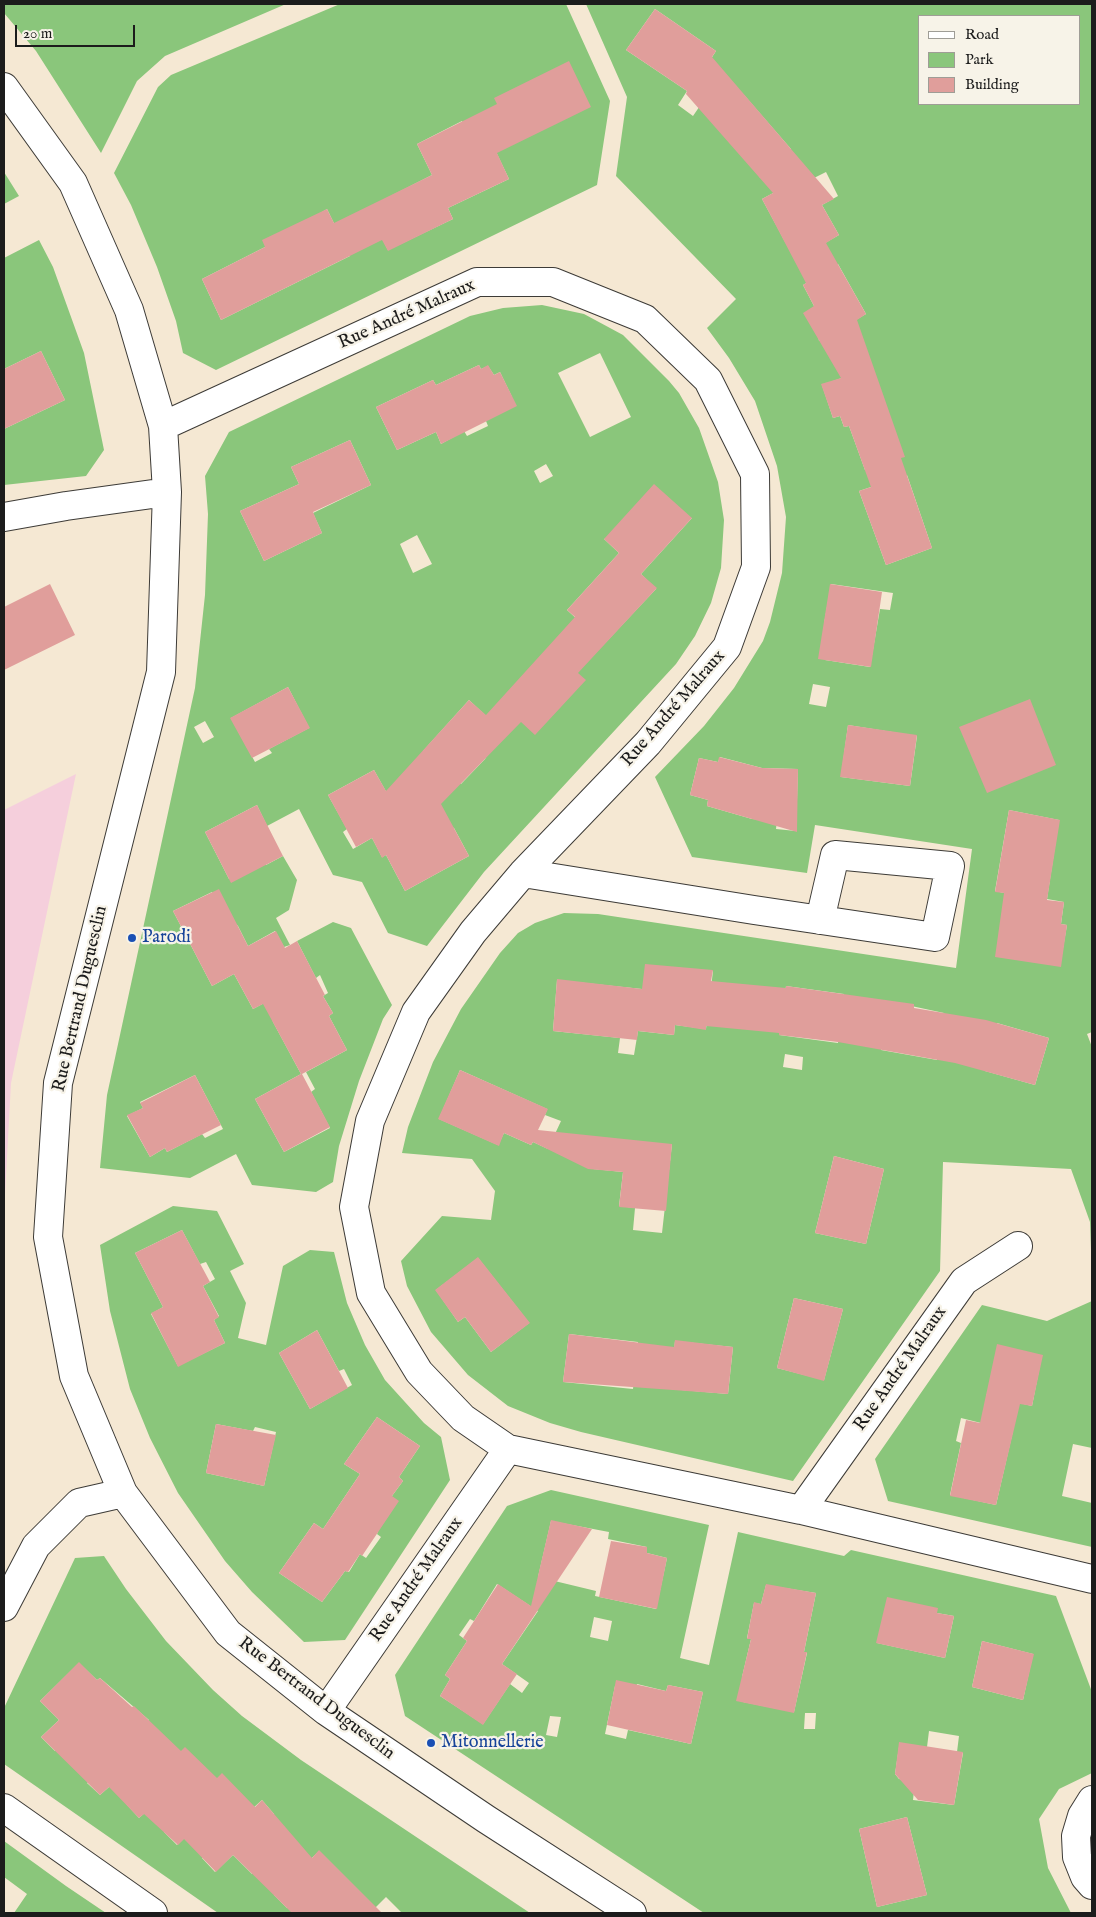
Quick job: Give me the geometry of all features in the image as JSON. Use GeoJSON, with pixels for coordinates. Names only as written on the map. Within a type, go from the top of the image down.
{"type":"FeatureCollection","features":[{"type":"Feature","properties":{"kind":"street","name":"Rue Bertrand Duguesclin"},"geometry":{"type":"LineString","coordinates":[[4,87],[73,183],[129,310],[163,426],[167,492],[161,672],[58,1082],[48,1237],[74,1376],[123,1493],[228,1633],[326,1711],[486,1819],[632,1913]]}},
{"type":"Feature","properties":{"kind":"street","name":"Rue André Malraux"},"geometry":{"type":"LineString","coordinates":[[163,426],[477,282],[552,282],[645,319],[708,380],[755,474],[756,567],[727,647],[648,743],[523,873],[473,932],[416,1012],[370,1122],[354,1207],[371,1293],[419,1372],[462,1418],[508,1449],[801,1510],[1092,1579]]}},
{"type":"Feature","properties":{"kind":"street"},"geometry":{"type":"LineString","coordinates":[[4,517],[167,492]]}},
{"type":"Feature","properties":{"kind":"street"},"geometry":{"type":"LineString","coordinates":[[523,873],[820,920],[935,937],[950,866],[834,855],[820,920]]}},
{"type":"Feature","properties":{"kind":"street","name":"Rue André Malraux"},"geometry":{"type":"LineString","coordinates":[[801,1510],[964,1281],[1018,1246]]}},
{"type":"Feature","properties":{"kind":"street","name":"Rue André Malraux"},"geometry":{"type":"LineString","coordinates":[[326,1711],[508,1449]]}},
{"type":"Feature","properties":{"kind":"street"},"geometry":{"type":"LineString","coordinates":[[4,1607],[36,1546],[79,1503],[123,1493]]}},
{"type":"Feature","properties":{"kind":"street"},"geometry":{"type":"LineString","coordinates":[[1092,1800],[1082,1816],[1076,1836],[1077,1857],[1085,1877],[1092,1885]]}},
{"type":"Feature","properties":{"kind":"street"},"geometry":{"type":"LineString","coordinates":[[4,1808],[153,1913]]}},
{"type":"Feature","properties":{"kind":"shaded area"},"geometry":{"type":"Polygon","coordinates":[[[76,774],[11,1083],[4,1213],[4,810],[76,774]]]}},
{"type":"Feature","properties":{"kind":"green space"},"geometry":{"type":"Polygon","coordinates":[[[4,4],[286,4],[165,56],[137,81],[101,153],[36,51],[4,13],[4,4]]]}},
{"type":"Feature","properties":{"kind":"green space"},"geometry":{"type":"Polygon","coordinates":[[[340,4],[566,4],[610,101],[597,185],[216,370],[183,353],[176,321],[157,267],[131,205],[114,173],[158,87],[171,75],[340,4]],[[462,121],[417,144],[432,175],[367,208],[388,250],[453,219],[448,208],[509,179],[488,135],[472,143],[462,121]],[[327,209],[265,247],[202,279],[221,320],[350,256],[327,209]]]}},
{"type":"Feature","properties":{"kind":"green space"},"geometry":{"type":"Polygon","coordinates":[[[586,4],[1092,4],[1092,1032],[1087,1034],[1092,1047],[1092,1277],[1090,1222],[1071,1169],[943,1162],[940,1271],[793,1481],[581,1432],[550,1423],[508,1406],[468,1375],[431,1332],[407,1286],[401,1261],[442,1216],[491,1220],[495,1191],[472,1159],[402,1153],[408,1127],[433,1062],[461,1009],[500,953],[518,933],[535,923],[564,913],[598,914],[956,968],[972,849],[815,825],[807,873],[692,857],[655,777],[704,726],[734,688],[763,641],[770,622],[782,573],[786,517],[777,466],[755,401],[729,358],[707,328],[736,299],[616,176],[627,97],[586,4]],[[655,9],[626,50],[687,91],[678,105],[693,116],[721,75],[707,65],[716,51],[655,9]],[[744,95],[760,178],[791,149],[744,95]],[[826,172],[810,180],[807,175],[762,199],[795,260],[839,235],[822,205],[838,196],[826,172]],[[838,264],[803,285],[814,306],[819,341],[866,314],[838,264]],[[873,367],[822,385],[833,418],[840,416],[844,427],[849,426],[865,470],[873,367]],[[907,475],[859,491],[886,565],[932,548],[907,475]],[[831,584],[824,624],[825,660],[870,667],[880,609],[890,610],[893,593],[831,584]],[[813,684],[809,704],[826,707],[830,687],[813,684]],[[848,725],[841,777],[910,786],[917,736],[848,725]],[[720,757],[718,762],[699,758],[690,795],[708,800],[707,806],[752,819],[777,820],[776,829],[796,831],[798,769],[762,768],[720,757]],[[1009,810],[995,891],[1004,893],[1061,960],[1067,925],[1061,924],[1064,902],[1047,899],[1059,820],[1009,810]],[[713,971],[642,989],[557,980],[553,1031],[620,1038],[618,1053],[634,1055],[638,1031],[674,1035],[675,1025],[706,1029],[713,971]],[[786,986],[779,1035],[838,1043],[844,994],[786,986]],[[888,1001],[881,1050],[937,1060],[944,1013],[888,1001]],[[997,1023],[985,1071],[1035,1085],[1049,1038],[997,1023]],[[785,1054],[783,1067],[802,1070],[803,1057],[785,1054]],[[460,1070],[439,1119],[498,1145],[504,1133],[531,1145],[533,1142],[548,1149],[561,1121],[545,1115],[547,1109],[460,1070]],[[672,1144],[593,1169],[623,1172],[619,1206],[635,1208],[633,1230],[662,1233],[672,1144]],[[834,1156],[815,1233],[866,1244],[884,1169],[834,1156]],[[478,1258],[436,1290],[458,1322],[465,1317],[491,1352],[529,1323],[478,1258]],[[794,1298],[777,1368],[824,1380],[843,1309],[794,1298]],[[569,1334],[563,1382],[633,1389],[638,1342],[569,1334]],[[675,1341],[670,1389],[728,1394],[733,1347],[675,1341]]]}},
{"type":"Feature","properties":{"kind":"green space"},"geometry":{"type":"Polygon","coordinates":[[[4,172],[19,196],[4,204],[4,172]]]}},
{"type":"Feature","properties":{"kind":"green space"},"geometry":{"type":"Polygon","coordinates":[[[39,240],[53,267],[84,353],[104,450],[86,476],[4,485],[4,429],[65,400],[41,351],[4,369],[4,258],[39,240]]]}},
{"type":"Feature","properties":{"kind":"green space"},"geometry":{"type":"Polygon","coordinates":[[[542,305],[584,314],[623,335],[679,393],[699,428],[718,482],[724,520],[721,568],[711,603],[695,636],[676,664],[484,872],[427,946],[388,933],[362,882],[333,875],[299,809],[267,826],[257,805],[205,832],[229,879],[264,861],[266,865],[283,856],[297,880],[289,910],[276,918],[290,945],[284,947],[275,931],[248,946],[238,926],[220,908],[212,892],[173,911],[212,986],[234,974],[253,1009],[268,1001],[273,1022],[301,1074],[255,1099],[284,1152],[330,1128],[311,1092],[315,1089],[306,1072],[347,1050],[329,1016],[333,1013],[323,996],[328,993],[320,975],[316,978],[297,941],[333,922],[351,928],[392,1005],[383,1019],[359,1081],[339,1146],[333,1182],[316,1192],[252,1185],[236,1154],[190,1178],[100,1168],[107,1095],[195,688],[205,595],[208,514],[205,476],[229,432],[470,316],[503,308],[542,305]],[[600,353],[558,373],[590,437],[631,417],[600,353]],[[479,365],[436,385],[433,380],[376,407],[397,450],[436,432],[441,444],[464,431],[467,436],[488,426],[486,421],[512,397],[500,372],[494,375],[488,366],[481,369],[479,365]],[[350,440],[291,467],[299,484],[240,511],[264,561],[322,533],[313,513],[371,485],[350,440]],[[546,464],[534,471],[540,483],[553,476],[546,464]],[[692,518],[604,539],[619,553],[567,610],[604,644],[656,589],[641,574],[692,518]],[[417,535],[400,544],[413,573],[432,564],[417,535]],[[288,687],[231,718],[255,762],[272,753],[269,749],[309,728],[288,687]],[[469,700],[423,751],[461,784],[485,759],[502,731],[469,700]],[[205,721],[194,727],[203,743],[214,737],[205,721]],[[374,770],[328,795],[347,829],[343,832],[353,849],[372,838],[382,857],[386,855],[405,891],[469,856],[454,828],[440,823],[403,822],[374,770]],[[195,1075],[140,1102],[143,1108],[127,1116],[150,1157],[165,1148],[167,1152],[202,1134],[205,1138],[223,1129],[195,1075]]]}},
{"type":"Feature","properties":{"kind":"green space"},"geometry":{"type":"Polygon","coordinates":[[[173,1206],[217,1211],[244,1264],[230,1271],[246,1303],[238,1338],[266,1345],[283,1266],[310,1250],[334,1252],[347,1303],[365,1345],[385,1380],[424,1423],[441,1437],[450,1480],[345,1640],[304,1642],[252,1592],[225,1561],[178,1493],[150,1438],[130,1389],[110,1311],[100,1245],[173,1206]],[[182,1230],[135,1253],[163,1307],[151,1314],[178,1366],[225,1343],[214,1320],[219,1316],[203,1286],[215,1279],[206,1262],[200,1264],[182,1230]],[[317,1330],[279,1353],[310,1409],[352,1385],[344,1369],[339,1371],[317,1330]],[[377,1417],[344,1464],[360,1474],[323,1529],[314,1523],[279,1573],[322,1602],[345,1571],[349,1572],[360,1554],[366,1558],[381,1537],[377,1534],[392,1496],[403,1481],[399,1477],[420,1446],[377,1417]],[[216,1424],[206,1473],[264,1486],[276,1432],[255,1427],[253,1431],[216,1424]]]}},
{"type":"Feature","properties":{"kind":"green space"},"geometry":{"type":"Polygon","coordinates":[[[1092,1301],[1092,1448],[1073,1444],[1062,1496],[1092,1503],[1092,1547],[888,1501],[875,1459],[982,1305],[1047,1321],[1092,1301]],[[1042,1355],[986,1395],[1032,1406],[1042,1355]],[[961,1418],[956,1441],[961,1443],[950,1495],[996,1505],[1013,1431],[961,1418]]]}},
{"type":"Feature","properties":{"kind":"green space"},"geometry":{"type":"Polygon","coordinates":[[[551,1490],[709,1525],[680,1658],[709,1665],[738,1532],[844,1556],[851,1550],[1056,1596],[1092,1692],[1092,1773],[1059,1789],[1039,1819],[1048,1868],[1071,1913],[704,1913],[405,1716],[395,1675],[507,1506],[551,1490]],[[551,1521],[538,1577],[596,1591],[595,1596],[656,1609],[667,1558],[647,1553],[647,1547],[608,1539],[609,1532],[551,1521]],[[497,1584],[474,1621],[470,1619],[459,1635],[467,1641],[445,1675],[450,1679],[440,1696],[483,1724],[510,1684],[522,1693],[529,1683],[502,1664],[538,1611],[497,1584]],[[766,1585],[761,1604],[754,1603],[747,1638],[751,1639],[742,1677],[743,1702],[794,1712],[807,1653],[804,1652],[816,1593],[766,1585]],[[937,1613],[877,1643],[945,1658],[954,1616],[937,1613]],[[594,1617],[590,1637],[608,1641],[612,1621],[594,1617]],[[982,1641],[972,1687],[1023,1700],[1033,1654],[982,1641]],[[637,1684],[635,1691],[615,1686],[605,1734],[626,1739],[628,1730],[691,1744],[703,1692],[668,1685],[666,1691],[637,1684]],[[805,1713],[804,1729],[815,1729],[816,1713],[805,1713]],[[550,1716],[546,1735],[557,1737],[561,1717],[550,1716]],[[929,1731],[927,1747],[899,1747],[895,1774],[899,1779],[915,1781],[913,1800],[954,1805],[963,1753],[957,1752],[959,1736],[929,1731]],[[907,1817],[859,1829],[877,1907],[927,1895],[907,1817]]]}},
{"type":"Feature","properties":{"kind":"green space"},"geometry":{"type":"Polygon","coordinates":[[[104,1556],[126,1589],[166,1641],[213,1690],[242,1716],[301,1760],[530,1913],[402,1913],[386,1897],[370,1913],[335,1913],[358,1890],[319,1851],[274,1895],[287,1908],[290,1905],[299,1913],[218,1913],[4,1764],[4,1708],[75,1558],[104,1556]],[[79,1663],[40,1701],[59,1720],[41,1737],[55,1751],[76,1729],[90,1780],[87,1783],[100,1795],[118,1779],[127,1805],[139,1818],[156,1803],[175,1821],[164,1832],[177,1845],[195,1828],[214,1848],[202,1858],[215,1872],[233,1855],[252,1874],[274,1814],[262,1800],[252,1809],[175,1757],[146,1723],[149,1720],[100,1678],[97,1680],[79,1663]]]}},
{"type":"Feature","properties":{"kind":"green space"},"geometry":{"type":"Polygon","coordinates":[[[4,1841],[106,1913],[14,1913],[27,1894],[4,1877],[4,1841]]]}},
{"type":"Feature","properties":{"kind":"building"},"geometry":{"type":"Polygon","coordinates":[[[655,9],[716,51],[712,57],[834,199],[822,205],[839,235],[826,243],[866,314],[857,320],[905,457],[901,458],[932,548],[886,565],[859,491],[871,487],[849,426],[844,427],[840,416],[833,418],[821,384],[841,378],[803,313],[814,306],[803,285],[806,283],[762,199],[773,193],[686,94],[687,91],[626,50],[655,9]]]}},
{"type":"Feature","properties":{"kind":"building"},"geometry":{"type":"Polygon","coordinates":[[[569,61],[591,107],[497,153],[509,179],[448,208],[453,219],[388,251],[382,240],[221,320],[202,279],[265,247],[262,240],[327,209],[334,223],[432,175],[417,144],[497,104],[494,98],[569,61]]]}},
{"type":"Feature","properties":{"kind":"building"},"geometry":{"type":"Polygon","coordinates":[[[41,351],[65,400],[4,429],[4,369],[41,351]]]}},
{"type":"Feature","properties":{"kind":"building"},"geometry":{"type":"Polygon","coordinates":[[[479,365],[481,369],[488,365],[494,375],[500,372],[517,406],[441,444],[436,432],[397,450],[376,407],[433,380],[436,385],[479,365]]]}},
{"type":"Feature","properties":{"kind":"building"},"geometry":{"type":"Polygon","coordinates":[[[350,440],[371,485],[313,512],[322,533],[264,561],[240,511],[299,484],[291,467],[350,440]]]}},
{"type":"Feature","properties":{"kind":"building"},"geometry":{"type":"Polygon","coordinates":[[[654,484],[692,518],[641,574],[657,588],[578,673],[586,680],[535,735],[521,722],[441,804],[469,856],[405,891],[386,855],[382,858],[372,838],[356,847],[328,795],[374,770],[386,791],[469,700],[486,715],[575,617],[567,610],[619,553],[604,539],[654,484]]]}},
{"type":"Feature","properties":{"kind":"building"},"geometry":{"type":"Polygon","coordinates":[[[50,584],[75,635],[4,670],[4,607],[50,584]]]}},
{"type":"Feature","properties":{"kind":"building"},"geometry":{"type":"Polygon","coordinates":[[[830,584],[882,592],[871,667],[818,659],[830,584]]]}},
{"type":"Feature","properties":{"kind":"building"},"geometry":{"type":"Polygon","coordinates":[[[288,687],[310,728],[252,758],[230,718],[288,687]]]}},
{"type":"Feature","properties":{"kind":"building"},"geometry":{"type":"Polygon","coordinates":[[[1030,699],[1056,765],[987,793],[959,727],[1030,699]]]}},
{"type":"Feature","properties":{"kind":"building"},"geometry":{"type":"Polygon","coordinates":[[[848,725],[917,735],[910,786],[840,777],[848,725]]]}},
{"type":"Feature","properties":{"kind":"building"},"geometry":{"type":"Polygon","coordinates":[[[719,757],[762,768],[798,769],[797,832],[707,806],[708,800],[690,795],[699,758],[718,762],[719,757]]]}},
{"type":"Feature","properties":{"kind":"building"},"geometry":{"type":"Polygon","coordinates":[[[257,805],[283,856],[231,883],[205,832],[257,805]]]}},
{"type":"Feature","properties":{"kind":"building"},"geometry":{"type":"Polygon","coordinates":[[[1009,810],[1060,820],[1047,900],[1064,902],[1061,924],[1067,925],[1061,967],[995,957],[1004,893],[995,892],[1009,810]]]}},
{"type":"Feature","properties":{"kind":"building"},"geometry":{"type":"Polygon","coordinates":[[[219,889],[248,946],[276,931],[285,948],[297,941],[325,995],[323,996],[333,1013],[329,1016],[347,1050],[302,1074],[330,1127],[284,1152],[255,1099],[301,1074],[263,1004],[253,1009],[234,974],[212,986],[173,911],[219,889]]]}},
{"type":"Feature","properties":{"kind":"building"},"geometry":{"type":"Polygon","coordinates":[[[645,964],[713,970],[711,981],[786,988],[786,986],[914,1004],[914,1008],[986,1020],[1049,1038],[1035,1085],[955,1063],[838,1042],[779,1035],[779,1033],[706,1026],[706,1030],[675,1025],[674,1035],[638,1031],[637,1040],[553,1031],[557,979],[642,989],[645,964]]]}},
{"type":"Feature","properties":{"kind":"building"},"geometry":{"type":"Polygon","coordinates":[[[460,1070],[548,1109],[538,1130],[672,1144],[666,1211],[619,1207],[623,1172],[588,1169],[533,1142],[531,1145],[504,1133],[499,1146],[438,1119],[460,1070]]]}},
{"type":"Feature","properties":{"kind":"building"},"geometry":{"type":"Polygon","coordinates":[[[195,1075],[221,1125],[167,1152],[165,1148],[150,1157],[127,1115],[143,1108],[140,1103],[195,1075]]]}},
{"type":"Feature","properties":{"kind":"building"},"geometry":{"type":"Polygon","coordinates":[[[834,1156],[884,1169],[866,1244],[815,1233],[834,1156]]]}},
{"type":"Feature","properties":{"kind":"building"},"geometry":{"type":"Polygon","coordinates":[[[182,1230],[210,1282],[203,1286],[219,1317],[214,1320],[225,1343],[178,1367],[151,1313],[163,1307],[135,1253],[182,1230]]]}},
{"type":"Feature","properties":{"kind":"building"},"geometry":{"type":"Polygon","coordinates":[[[478,1257],[530,1323],[491,1352],[465,1317],[458,1322],[435,1290],[478,1257]]]}},
{"type":"Feature","properties":{"kind":"building"},"geometry":{"type":"Polygon","coordinates":[[[794,1298],[843,1309],[824,1381],[777,1368],[794,1298]]]}},
{"type":"Feature","properties":{"kind":"building"},"geometry":{"type":"Polygon","coordinates":[[[317,1330],[348,1388],[310,1409],[279,1353],[317,1330]]]}},
{"type":"Feature","properties":{"kind":"building"},"geometry":{"type":"Polygon","coordinates":[[[569,1334],[674,1347],[675,1340],[733,1347],[728,1394],[563,1382],[569,1334]]]}},
{"type":"Feature","properties":{"kind":"building"},"geometry":{"type":"Polygon","coordinates":[[[997,1344],[1043,1355],[1032,1406],[1020,1404],[996,1505],[950,1496],[966,1420],[980,1423],[997,1344]]]}},
{"type":"Feature","properties":{"kind":"building"},"geometry":{"type":"Polygon","coordinates":[[[377,1417],[420,1446],[399,1477],[403,1481],[392,1496],[399,1501],[362,1556],[360,1554],[348,1572],[345,1571],[322,1602],[279,1573],[314,1523],[323,1529],[360,1474],[344,1464],[377,1417]]]}},
{"type":"Feature","properties":{"kind":"building"},"geometry":{"type":"Polygon","coordinates":[[[216,1424],[276,1435],[264,1486],[206,1473],[216,1424]]]}},
{"type":"Feature","properties":{"kind":"building"},"geometry":{"type":"Polygon","coordinates":[[[551,1520],[592,1529],[502,1664],[517,1674],[483,1725],[440,1696],[450,1679],[445,1675],[467,1641],[463,1638],[498,1584],[531,1606],[551,1520]]]}},
{"type":"Feature","properties":{"kind":"building"},"geometry":{"type":"Polygon","coordinates":[[[611,1541],[647,1547],[647,1553],[667,1558],[657,1609],[599,1597],[611,1541]]]}},
{"type":"Feature","properties":{"kind":"building"},"geometry":{"type":"Polygon","coordinates":[[[766,1584],[816,1593],[804,1652],[807,1652],[794,1713],[736,1701],[751,1639],[747,1639],[754,1602],[761,1604],[766,1584]]]}},
{"type":"Feature","properties":{"kind":"building"},"geometry":{"type":"Polygon","coordinates":[[[887,1597],[938,1608],[937,1613],[954,1616],[945,1658],[876,1643],[887,1597]]]}},
{"type":"Feature","properties":{"kind":"building"},"geometry":{"type":"Polygon","coordinates":[[[982,1641],[1034,1654],[1023,1700],[972,1687],[982,1641]]]}},
{"type":"Feature","properties":{"kind":"building"},"geometry":{"type":"Polygon","coordinates":[[[79,1662],[97,1680],[100,1678],[132,1707],[134,1706],[181,1751],[185,1747],[217,1778],[222,1773],[255,1807],[262,1800],[312,1858],[319,1850],[382,1913],[292,1913],[233,1855],[216,1872],[184,1839],[178,1845],[144,1814],[139,1818],[109,1787],[100,1795],[41,1737],[59,1720],[40,1701],[79,1662]]]}},
{"type":"Feature","properties":{"kind":"building"},"geometry":{"type":"Polygon","coordinates":[[[616,1680],[666,1691],[668,1685],[703,1692],[691,1744],[607,1725],[616,1680]]]}},
{"type":"Feature","properties":{"kind":"building"},"geometry":{"type":"Polygon","coordinates":[[[899,1742],[963,1752],[954,1805],[918,1800],[895,1774],[899,1742]]]}},
{"type":"Feature","properties":{"kind":"building"},"geometry":{"type":"Polygon","coordinates":[[[907,1817],[927,1895],[877,1907],[859,1829],[907,1817]]]}},
{"type":"Feature","properties":{"kind":"place","name":"Parodi"},"geometry":{"type":"Point","coordinates":[132,938]}},
{"type":"Feature","properties":{"kind":"place","name":"Mitonnellerie"},"geometry":{"type":"Point","coordinates":[431,1743]}}]}
